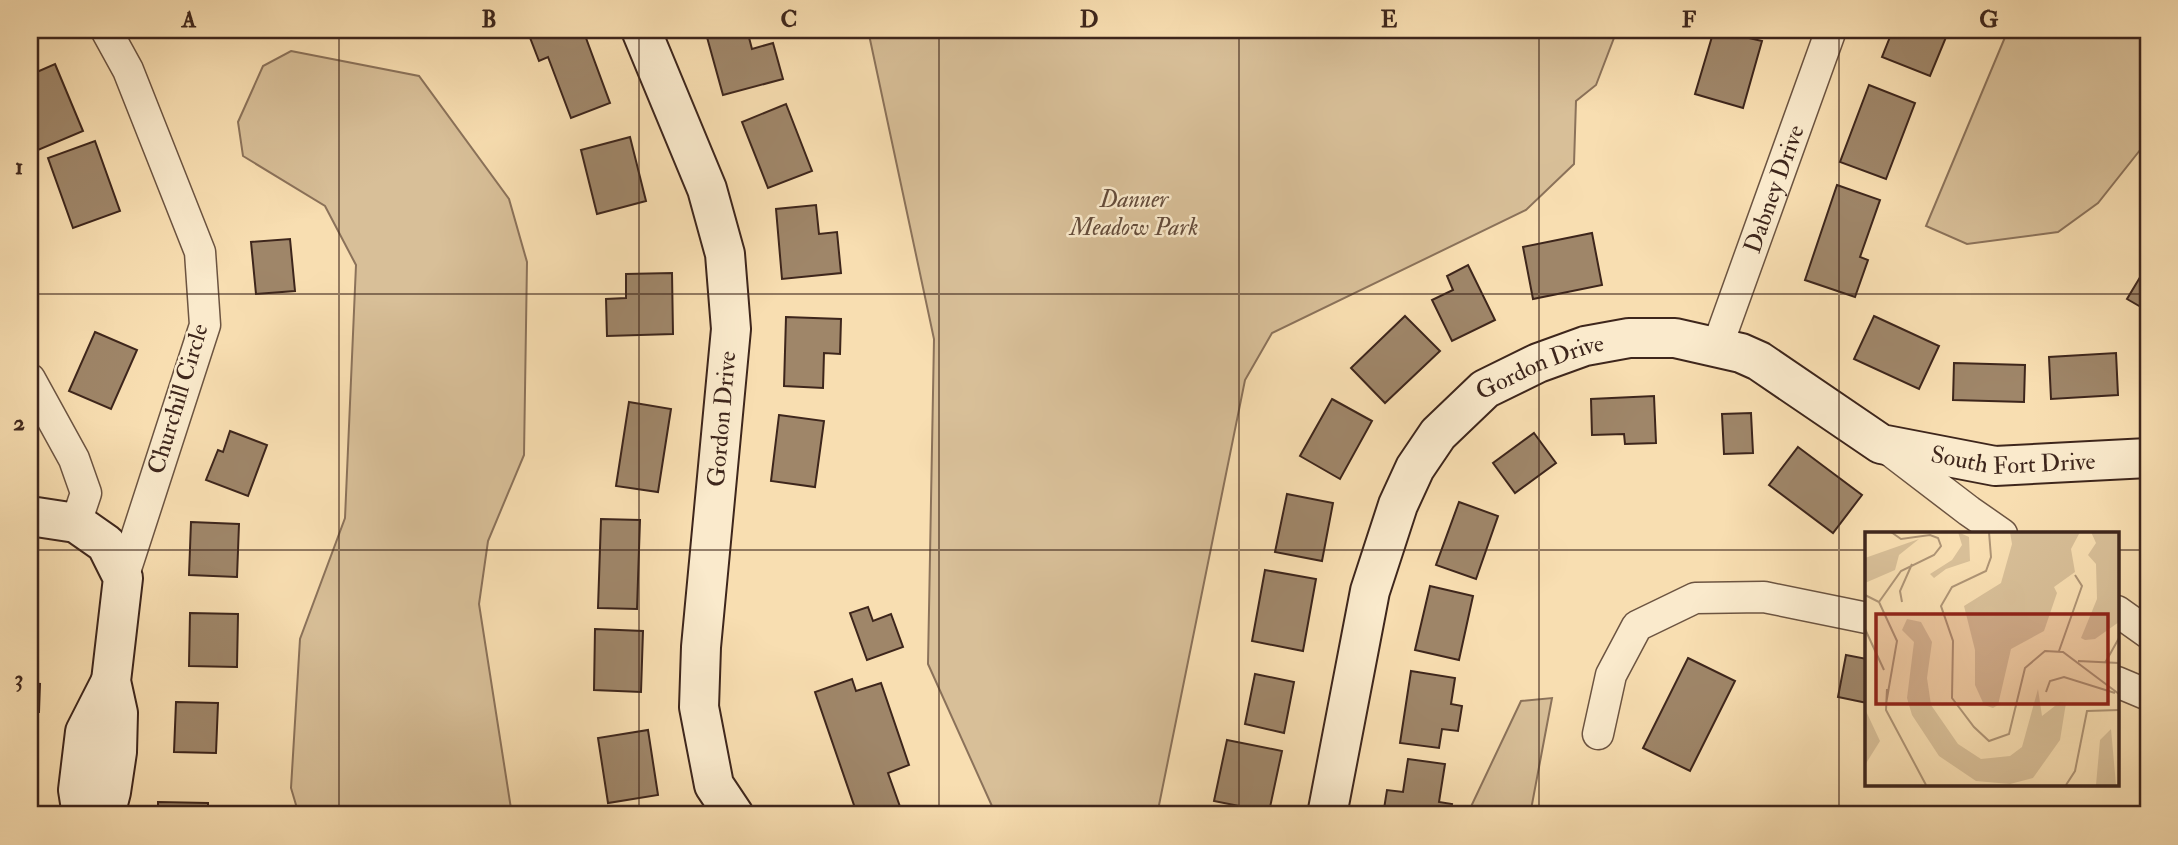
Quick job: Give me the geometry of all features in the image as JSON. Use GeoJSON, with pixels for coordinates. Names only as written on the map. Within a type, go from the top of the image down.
{"type":"FeatureCollection","features":[{"type":"Feature","properties":{"kind":"street","name":"Churchill Circle"},"geometry":{"type":"LineString","coordinates":[[106,30],[128,71],[200,252],[205,325],[123,578]]}},
{"type":"Feature","properties":{"kind":"street","name":"Gordon Drive"},"geometry":{"type":"LineString","coordinates":[[640,30],[707,189],[725,254],[731,329],[701,647],[699,707],[714,785],[734,815]]}},
{"type":"Feature","properties":{"kind":"street","name":"Dabney Drive"},"geometry":{"type":"LineString","coordinates":[[1717,347],[1831,30]]}},
{"type":"Feature","properties":{"kind":"street","name":"Gordon Drive"},"geometry":{"type":"LineString","coordinates":[[1327,815],[1370,591],[1398,505],[1415,468],[1438,434],[1485,389],[1538,363],[1585,346],[1629,338],[1675,338],[1741,353],[1759,361],[1881,444],[1999,532]]}},
{"type":"Feature","properties":{"kind":"street"},"geometry":{"type":"LineString","coordinates":[[30,379],[74,459],[86,493],[76,523]]}},
{"type":"Feature","properties":{"kind":"street","name":"South Fort Drive"},"geometry":{"type":"LineString","coordinates":[[1881,444],[1995,466],[2148,458]]}},
{"type":"Feature","properties":{"kind":"street"},"geometry":{"type":"LineString","coordinates":[[30,516],[76,523],[106,544],[123,578],[111,681],[118,713],[117,752],[105,815]]}},
{"type":"Feature","properties":{"kind":"street"},"geometry":{"type":"LineString","coordinates":[[1598,734],[1611,675],[1637,626],[1695,598],[1764,597],[1865,618]]}},
{"type":"Feature","properties":{"kind":"street"},"geometry":{"type":"LineString","coordinates":[[2118,612],[2148,633]]}},
{"type":"Feature","properties":{"kind":"street"},"geometry":{"type":"LineString","coordinates":[[82,815],[78,790],[85,732],[111,681]]}},
{"type":"Feature","properties":{"kind":"street"},"geometry":{"type":"LineString","coordinates":[[2118,682],[2148,695]]}},
{"type":"Feature","properties":{"kind":"green space","name":"Danner Meadow Park"},"geometry":{"type":"Polygon","coordinates":[[[868,30],[1617,30],[1596,85],[1576,101],[1574,164],[1526,210],[1272,333],[1245,380],[1157,815],[996,815],[928,664],[934,339],[868,30]]]}},
{"type":"Feature","properties":{"kind":"green space"},"geometry":{"type":"Polygon","coordinates":[[[2008,30],[2148,30],[2148,140],[2098,203],[2058,232],[1967,244],[1926,226],[2008,30]]]}},
{"type":"Feature","properties":{"kind":"green space"},"geometry":{"type":"Polygon","coordinates":[[[291,51],[419,76],[509,199],[527,262],[524,455],[488,541],[479,604],[512,815],[299,815],[291,788],[300,639],[345,518],[356,265],[325,206],[243,156],[238,122],[263,66],[291,51]]]}},
{"type":"Feature","properties":{"kind":"green space"},"geometry":{"type":"Polygon","coordinates":[[[1552,698],[1530,815],[1467,815],[1521,701],[1552,698]]]}},
{"type":"Feature","properties":{"kind":"building"},"geometry":{"type":"Polygon","coordinates":[[[542,30],[583,30],[610,103],[571,118],[548,57],[539,61],[529,35],[542,30]]]}},
{"type":"Feature","properties":{"kind":"building"},"geometry":{"type":"Polygon","coordinates":[[[705,30],[747,30],[752,49],[773,43],[783,79],[723,95],[705,30]]]}},
{"type":"Feature","properties":{"kind":"building"},"geometry":{"type":"Polygon","coordinates":[[[1714,30],[1762,41],[1743,108],[1695,94],[1714,30]]]}},
{"type":"Feature","properties":{"kind":"building"},"geometry":{"type":"Polygon","coordinates":[[[1904,30],[1949,30],[1930,76],[1882,57],[1892,32],[1901,36],[1904,30]]]}},
{"type":"Feature","properties":{"kind":"building"},"geometry":{"type":"Polygon","coordinates":[[[55,64],[83,131],[38,150],[30,131],[30,75],[55,64]]]}},
{"type":"Feature","properties":{"kind":"building"},"geometry":{"type":"Polygon","coordinates":[[[1869,85],[1915,103],[1886,179],[1840,162],[1869,85]]]}},
{"type":"Feature","properties":{"kind":"building"},"geometry":{"type":"Polygon","coordinates":[[[786,104],[812,171],[768,188],[742,122],[786,104]]]}},
{"type":"Feature","properties":{"kind":"building"},"geometry":{"type":"Polygon","coordinates":[[[630,137],[646,201],[597,214],[581,150],[630,137]]]}},
{"type":"Feature","properties":{"kind":"building"},"geometry":{"type":"Polygon","coordinates":[[[95,141],[120,211],[73,228],[48,158],[95,141]]]}},
{"type":"Feature","properties":{"kind":"building"},"geometry":{"type":"Polygon","coordinates":[[[1837,185],[1880,200],[1860,257],[1868,260],[1855,297],[1805,280],[1837,185]]]}},
{"type":"Feature","properties":{"kind":"building"},"geometry":{"type":"Polygon","coordinates":[[[816,205],[819,234],[837,232],[841,273],[782,279],[776,209],[816,205]]]}},
{"type":"Feature","properties":{"kind":"building"},"geometry":{"type":"Polygon","coordinates":[[[1592,233],[1602,285],[1533,299],[1523,247],[1592,233]]]}},
{"type":"Feature","properties":{"kind":"building"},"geometry":{"type":"Polygon","coordinates":[[[290,239],[295,291],[256,294],[251,242],[290,239]]]}},
{"type":"Feature","properties":{"kind":"building"},"geometry":{"type":"Polygon","coordinates":[[[2148,264],[2148,311],[2127,299],[2148,264]]]}},
{"type":"Feature","properties":{"kind":"building"},"geometry":{"type":"Polygon","coordinates":[[[1468,265],[1495,320],[1452,341],[1432,300],[1453,290],[1447,276],[1468,265]]]}},
{"type":"Feature","properties":{"kind":"building"},"geometry":{"type":"Polygon","coordinates":[[[672,273],[673,334],[607,336],[606,299],[626,298],[626,274],[672,273]]]}},
{"type":"Feature","properties":{"kind":"building"},"geometry":{"type":"Polygon","coordinates":[[[1405,316],[1440,351],[1385,403],[1351,368],[1405,316]]]}},
{"type":"Feature","properties":{"kind":"building"},"geometry":{"type":"Polygon","coordinates":[[[1874,316],[1939,346],[1919,389],[1854,359],[1874,316]]]}},
{"type":"Feature","properties":{"kind":"building"},"geometry":{"type":"Polygon","coordinates":[[[786,317],[841,319],[840,354],[824,353],[823,388],[784,386],[786,317]]]}},
{"type":"Feature","properties":{"kind":"building"},"geometry":{"type":"Polygon","coordinates":[[[95,332],[137,350],[111,409],[69,391],[95,332]]]}},
{"type":"Feature","properties":{"kind":"building"},"geometry":{"type":"Polygon","coordinates":[[[2116,353],[2118,395],[2051,399],[2049,357],[2116,353]]]}},
{"type":"Feature","properties":{"kind":"building"},"geometry":{"type":"Polygon","coordinates":[[[1954,363],[2025,365],[2024,402],[1953,400],[1954,363]]]}},
{"type":"Feature","properties":{"kind":"building"},"geometry":{"type":"Polygon","coordinates":[[[1654,396],[1656,443],[1625,444],[1624,434],[1592,435],[1591,399],[1654,396]]]}},
{"type":"Feature","properties":{"kind":"building"},"geometry":{"type":"Polygon","coordinates":[[[1332,399],[1372,421],[1340,479],[1300,456],[1332,399]]]}},
{"type":"Feature","properties":{"kind":"building"},"geometry":{"type":"Polygon","coordinates":[[[629,402],[671,409],[658,492],[616,486],[629,402]]]}},
{"type":"Feature","properties":{"kind":"building"},"geometry":{"type":"Polygon","coordinates":[[[1751,413],[1753,453],[1724,454],[1722,414],[1751,413]]]}},
{"type":"Feature","properties":{"kind":"building"},"geometry":{"type":"Polygon","coordinates":[[[779,415],[824,421],[815,487],[771,481],[779,415]]]}},
{"type":"Feature","properties":{"kind":"building"},"geometry":{"type":"Polygon","coordinates":[[[230,431],[267,445],[248,496],[206,480],[218,450],[223,452],[230,431]]]}},
{"type":"Feature","properties":{"kind":"building"},"geometry":{"type":"Polygon","coordinates":[[[1534,433],[1556,463],[1515,493],[1493,463],[1534,433]]]}},
{"type":"Feature","properties":{"kind":"building"},"geometry":{"type":"Polygon","coordinates":[[[1798,447],[1862,495],[1833,533],[1769,485],[1798,447]]]}},
{"type":"Feature","properties":{"kind":"building"},"geometry":{"type":"Polygon","coordinates":[[[1287,494],[1333,503],[1322,561],[1275,552],[1287,494]]]}},
{"type":"Feature","properties":{"kind":"building"},"geometry":{"type":"Polygon","coordinates":[[[1459,502],[1498,516],[1476,579],[1436,565],[1459,502]]]}},
{"type":"Feature","properties":{"kind":"building"},"geometry":{"type":"Polygon","coordinates":[[[2144,511],[2148,511],[2148,562],[2142,562],[2144,511]]]}},
{"type":"Feature","properties":{"kind":"building"},"geometry":{"type":"Polygon","coordinates":[[[601,519],[640,520],[637,609],[598,608],[601,519]]]}},
{"type":"Feature","properties":{"kind":"building"},"geometry":{"type":"Polygon","coordinates":[[[191,522],[239,524],[237,577],[189,575],[191,522]]]}},
{"type":"Feature","properties":{"kind":"building"},"geometry":{"type":"Polygon","coordinates":[[[1265,570],[1316,579],[1303,651],[1252,641],[1265,570]]]}},
{"type":"Feature","properties":{"kind":"building"},"geometry":{"type":"Polygon","coordinates":[[[1430,586],[1473,596],[1459,660],[1415,650],[1430,586]]]}},
{"type":"Feature","properties":{"kind":"building"},"geometry":{"type":"Polygon","coordinates":[[[868,607],[873,621],[891,614],[903,647],[867,660],[850,613],[868,607]]]}},
{"type":"Feature","properties":{"kind":"building"},"geometry":{"type":"Polygon","coordinates":[[[190,613],[238,614],[237,667],[189,666],[190,613]]]}},
{"type":"Feature","properties":{"kind":"building"},"geometry":{"type":"Polygon","coordinates":[[[595,629],[643,631],[641,692],[594,690],[595,629]]]}},
{"type":"Feature","properties":{"kind":"building"},"geometry":{"type":"Polygon","coordinates":[[[1846,655],[1865,659],[1865,703],[1838,697],[1846,655]]]}},
{"type":"Feature","properties":{"kind":"building"},"geometry":{"type":"Polygon","coordinates":[[[1688,658],[1735,681],[1690,771],[1643,748],[1688,658]]]}},
{"type":"Feature","properties":{"kind":"building"},"geometry":{"type":"Polygon","coordinates":[[[1411,671],[1455,678],[1451,704],[1462,706],[1458,731],[1442,729],[1439,748],[1400,743],[1411,671]]]}},
{"type":"Feature","properties":{"kind":"building"},"geometry":{"type":"Polygon","coordinates":[[[1255,674],[1294,682],[1284,733],[1245,724],[1255,674]]]}},
{"type":"Feature","properties":{"kind":"building"},"geometry":{"type":"Polygon","coordinates":[[[852,679],[856,691],[881,683],[909,765],[888,773],[903,815],[845,815],[856,811],[815,692],[852,679]]]}},
{"type":"Feature","properties":{"kind":"building"},"geometry":{"type":"Polygon","coordinates":[[[30,683],[40,684],[39,712],[30,712],[30,683]]]}},
{"type":"Feature","properties":{"kind":"building"},"geometry":{"type":"Polygon","coordinates":[[[176,702],[218,703],[216,753],[174,752],[176,702]]]}},
{"type":"Feature","properties":{"kind":"building"},"geometry":{"type":"Polygon","coordinates":[[[648,730],[658,795],[608,803],[598,738],[648,730]]]}},
{"type":"Feature","properties":{"kind":"building"},"geometry":{"type":"Polygon","coordinates":[[[1227,740],[1282,751],[1269,812],[1214,801],[1227,740]]]}},
{"type":"Feature","properties":{"kind":"building"},"geometry":{"type":"Polygon","coordinates":[[[1408,759],[1445,764],[1439,802],[1452,804],[1450,815],[1383,815],[1387,790],[1403,792],[1408,759]]]}},
{"type":"Feature","properties":{"kind":"building"},"geometry":{"type":"Polygon","coordinates":[[[158,802],[208,803],[208,815],[158,815],[158,802]]]}},
{"type":"Feature","properties":{"kind":"building"},"geometry":{"type":"Polygon","coordinates":[[[1881,811],[1920,812],[1920,815],[1881,815],[1881,811]]]}}]}
